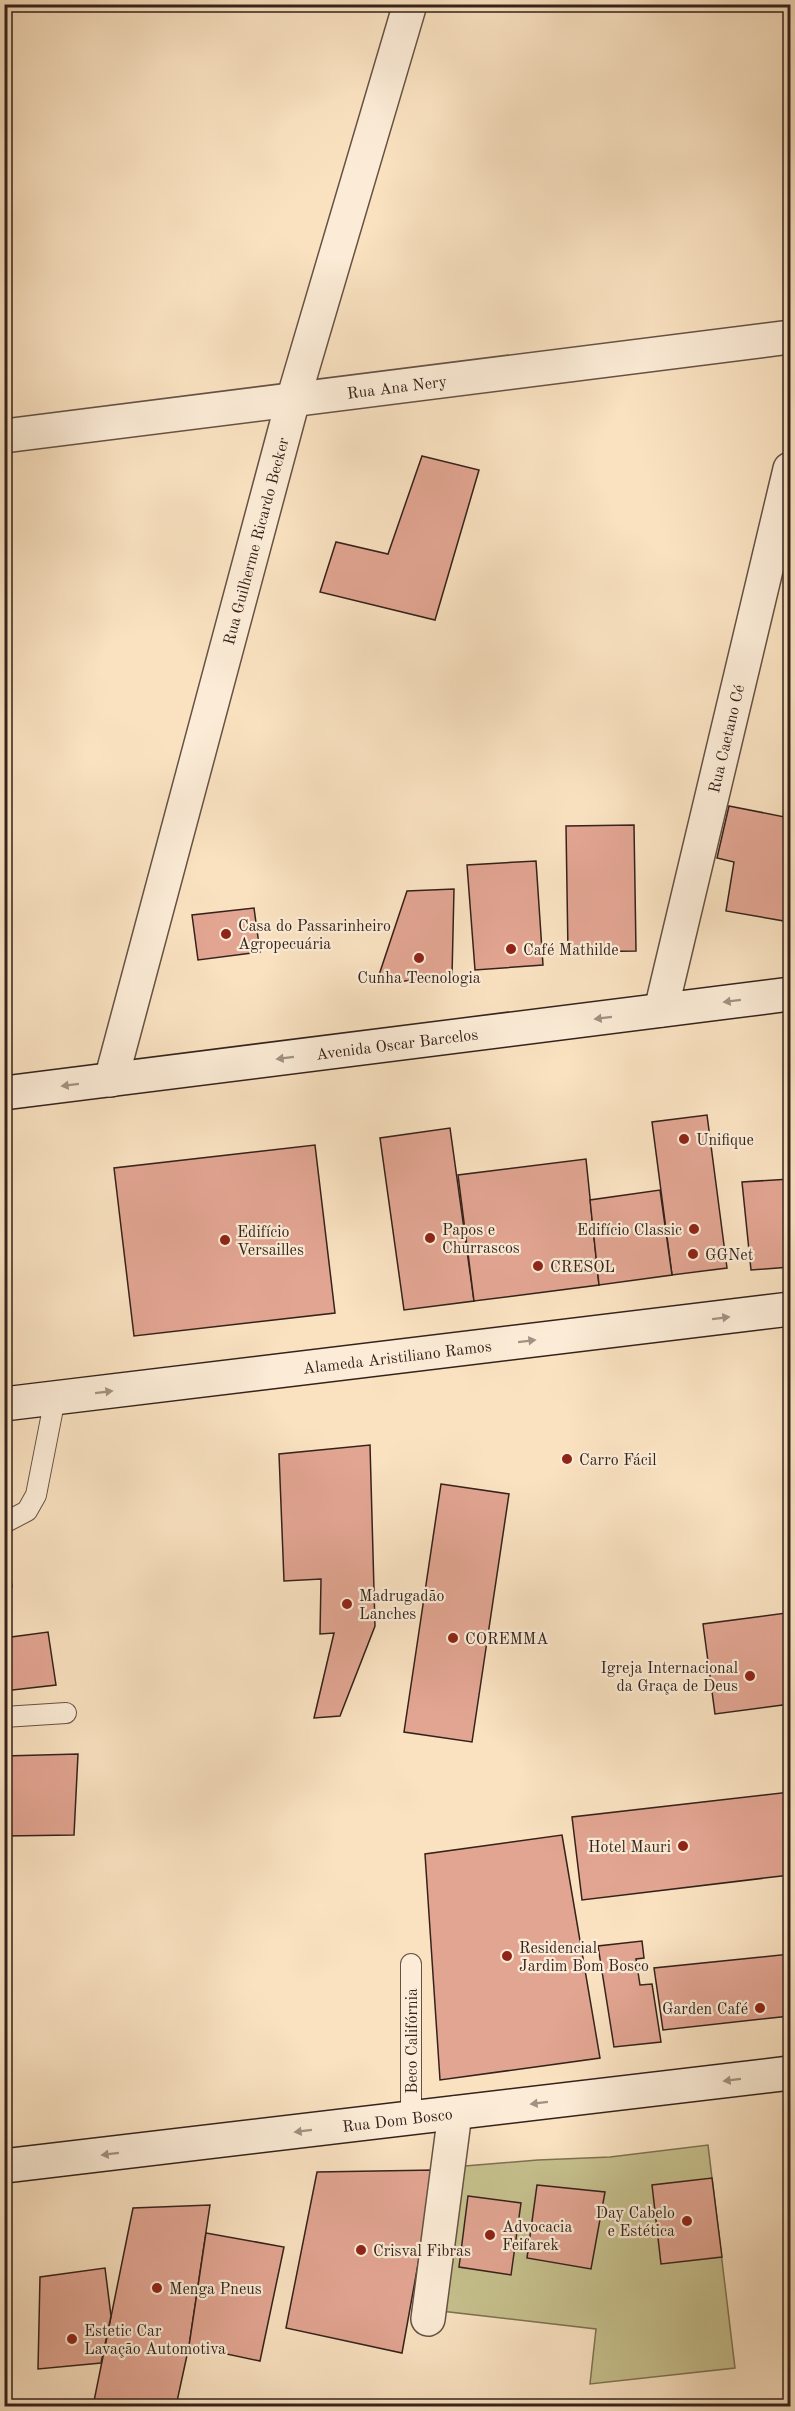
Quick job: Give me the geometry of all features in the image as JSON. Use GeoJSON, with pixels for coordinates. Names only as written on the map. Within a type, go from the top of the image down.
{"type":"FeatureCollection","features":[{"type":"Feature","properties":{"kind":"street","name":"Rua Guilherme Ricardo Becker"},"geometry":{"type":"LineString","coordinates":[[111,1080],[293,400],[410,4]]}},
{"type":"Feature","properties":{"kind":"street","name":"Rua Ana Nery"},"geometry":{"type":"LineString","coordinates":[[4,436],[790,337]]}},
{"type":"Feature","properties":{"kind":"street","name":"Rua Caetano Cé"},"geometry":{"type":"LineString","coordinates":[[661,1010],[790,468]]}},
{"type":"Feature","properties":{"kind":"street","name":"Avenida Oscar Barcelos"},"geometry":{"type":"LineString","coordinates":[[4,1093],[790,994]]}},
{"type":"Feature","properties":{"kind":"street","name":"Alameda Aristiliano Ramos"},"geometry":{"type":"LineString","coordinates":[[4,1404],[790,1309]]}},
{"type":"Feature","properties":{"kind":"street","name":"Rua Dom Bosco"},"geometry":{"type":"LineString","coordinates":[[4,2166],[790,2073]]}},
{"type":"Feature","properties":{"kind":"street"},"geometry":{"type":"LineString","coordinates":[[428,2319],[455,2113]]}},
{"type":"Feature","properties":{"kind":"lane"},"geometry":{"type":"LineString","coordinates":[[4,1523],[27,1510],[36,1495],[55,1398]]}},
{"type":"Feature","properties":{"kind":"lane"},"geometry":{"type":"LineString","coordinates":[[4,1717],[66,1713]]}},
{"type":"Feature","properties":{"kind":"lane","name":"Beco Califórnia"},"geometry":{"type":"LineString","coordinates":[[411,1964],[411,2118]]}},
{"type":"Feature","properties":{"kind":"shaded area"},"geometry":{"type":"Polygon","coordinates":[[[708,2145],[735,2368],[590,2384],[596,2329],[441,2311],[465,2166],[610,2157],[708,2145]]]}},
{"type":"Feature","properties":{"kind":"building"},"geometry":{"type":"Polygon","coordinates":[[[422,456],[479,470],[435,620],[320,592],[336,542],[388,554],[422,456]]]}},
{"type":"Feature","properties":{"kind":"building"},"geometry":{"type":"Polygon","coordinates":[[[729,806],[790,818],[790,922],[726,911],[734,862],[717,858],[729,806]]]}},
{"type":"Feature","properties":{"kind":"building"},"geometry":{"type":"Polygon","coordinates":[[[634,825],[636,951],[568,952],[566,826],[634,825]]]}},
{"type":"Feature","properties":{"kind":"building"},"geometry":{"type":"Polygon","coordinates":[[[536,861],[543,965],[475,970],[467,865],[536,861]]]}},
{"type":"Feature","properties":{"kind":"building"},"geometry":{"type":"Polygon","coordinates":[[[454,889],[452,976],[376,984],[407,891],[454,889]]]}},
{"type":"Feature","properties":{"kind":"building","name":"Casa do Passarinheiro Agropecuária"},"geometry":{"type":"Polygon","coordinates":[[[254,908],[260,952],[198,960],[192,915],[254,908]]]}},
{"type":"Feature","properties":{"kind":"building","name":"Edifício Classic"},"geometry":{"type":"Polygon","coordinates":[[[707,1115],[727,1268],[672,1275],[652,1122],[707,1115]]]}},
{"type":"Feature","properties":{"kind":"building","name":"Papos e Churrascos"},"geometry":{"type":"Polygon","coordinates":[[[450,1128],[474,1301],[404,1310],[380,1138],[450,1128]]]}},
{"type":"Feature","properties":{"kind":"building","name":"Edifício Versailles"},"geometry":{"type":"Polygon","coordinates":[[[315,1145],[335,1313],[134,1336],[114,1168],[315,1145]]]}},
{"type":"Feature","properties":{"kind":"building"},"geometry":{"type":"Polygon","coordinates":[[[586,1159],[599,1285],[474,1301],[458,1175],[586,1159]]]}},
{"type":"Feature","properties":{"kind":"building"},"geometry":{"type":"Polygon","coordinates":[[[790,1179],[790,1267],[751,1270],[742,1182],[790,1179]]]}},
{"type":"Feature","properties":{"kind":"building"},"geometry":{"type":"Polygon","coordinates":[[[660,1190],[672,1275],[599,1285],[590,1200],[660,1190]]]}},
{"type":"Feature","properties":{"kind":"building","name":"Madrugadão Lanches"},"geometry":{"type":"Polygon","coordinates":[[[370,1445],[375,1626],[340,1716],[314,1718],[334,1633],[320,1634],[321,1579],[284,1581],[279,1454],[370,1445]]]}},
{"type":"Feature","properties":{"kind":"building","name":"COREMMA"},"geometry":{"type":"Polygon","coordinates":[[[441,1484],[509,1494],[472,1742],[404,1732],[441,1484]]]}},
{"type":"Feature","properties":{"kind":"building"},"geometry":{"type":"Polygon","coordinates":[[[4,1529],[12,1587],[4,1588],[4,1529]]]}},
{"type":"Feature","properties":{"kind":"building","name":"Igreja Internacional da Graça de Deus"},"geometry":{"type":"Polygon","coordinates":[[[786,1613],[790,1648],[790,1704],[715,1714],[703,1624],[786,1613]]]}},
{"type":"Feature","properties":{"kind":"building"},"geometry":{"type":"Polygon","coordinates":[[[48,1632],[56,1685],[4,1691],[4,1638],[48,1632]]]}},
{"type":"Feature","properties":{"kind":"building"},"geometry":{"type":"Polygon","coordinates":[[[78,1754],[74,1835],[4,1836],[4,1756],[78,1754]]]}},
{"type":"Feature","properties":{"kind":"building","name":"Hotel Mauri"},"geometry":{"type":"Polygon","coordinates":[[[790,1792],[790,1875],[582,1900],[572,1817],[790,1792]]]}},
{"type":"Feature","properties":{"kind":"building","name":"Residencial Jardim Bom Bosco"},"geometry":{"type":"Polygon","coordinates":[[[562,1835],[600,2058],[440,2080],[425,1854],[562,1835]]]}},
{"type":"Feature","properties":{"kind":"building"},"geometry":{"type":"Polygon","coordinates":[[[642,1941],[644,1958],[636,1959],[640,1985],[652,1984],[661,2042],[614,2047],[598,1946],[642,1941]]]}},
{"type":"Feature","properties":{"kind":"building"},"geometry":{"type":"Polygon","coordinates":[[[790,1954],[790,2016],[663,2030],[654,1968],[790,1954]]]}},
{"type":"Feature","properties":{"kind":"building","name":"Crisval Fibras"},"geometry":{"type":"Polygon","coordinates":[[[435,2170],[402,2353],[286,2328],[317,2172],[435,2170]]]}},
{"type":"Feature","properties":{"kind":"building","name":"Day Cabelo e Estética"},"geometry":{"type":"Polygon","coordinates":[[[712,2178],[722,2257],[661,2264],[652,2185],[712,2178]]]}},
{"type":"Feature","properties":{"kind":"building"},"geometry":{"type":"Polygon","coordinates":[[[537,2185],[605,2192],[591,2269],[527,2258],[537,2185]]]}},
{"type":"Feature","properties":{"kind":"building","name":"Advocacia Feifarek"},"geometry":{"type":"Polygon","coordinates":[[[468,2196],[521,2203],[511,2275],[459,2267],[468,2196]]]}},
{"type":"Feature","properties":{"kind":"building","name":"Menga Pneus"},"geometry":{"type":"Polygon","coordinates":[[[210,2205],[189,2346],[176,2406],[93,2406],[133,2208],[210,2205]]]}},
{"type":"Feature","properties":{"kind":"building"},"geometry":{"type":"Polygon","coordinates":[[[206,2233],[284,2247],[260,2361],[189,2346],[206,2233]]]}},
{"type":"Feature","properties":{"kind":"building","name":"Estetic Car Lavação Automotiva"},"geometry":{"type":"Polygon","coordinates":[[[105,2268],[111,2316],[101,2363],[38,2369],[40,2277],[105,2268]]]}},
{"type":"Feature","properties":{"kind":"place","name":"Casa do Passarinheiro Agropecuária"},"geometry":{"type":"Point","coordinates":[226,934]}},
{"type":"Feature","properties":{"kind":"place","name":"Café Mathilde"},"geometry":{"type":"Point","coordinates":[511,949]}},
{"type":"Feature","properties":{"kind":"place","name":"Cunha Tecnologia"},"geometry":{"type":"Point","coordinates":[419,958]}},
{"type":"Feature","properties":{"kind":"place","name":"Unifique"},"geometry":{"type":"Point","coordinates":[684,1139]}},
{"type":"Feature","properties":{"kind":"place","name":"Edifício Classic"},"geometry":{"type":"Point","coordinates":[694,1229]}},
{"type":"Feature","properties":{"kind":"place","name":"Papos e Churrascos"},"geometry":{"type":"Point","coordinates":[430,1238]}},
{"type":"Feature","properties":{"kind":"place","name":"Edifício Versailles"},"geometry":{"type":"Point","coordinates":[225,1240]}},
{"type":"Feature","properties":{"kind":"place","name":"GGNet"},"geometry":{"type":"Point","coordinates":[693,1254]}},
{"type":"Feature","properties":{"kind":"place","name":"CRESOL"},"geometry":{"type":"Point","coordinates":[538,1266]}},
{"type":"Feature","properties":{"kind":"place","name":"Carro Fácil"},"geometry":{"type":"Point","coordinates":[567,1459]}},
{"type":"Feature","properties":{"kind":"place","name":"Madrugadão Lanches"},"geometry":{"type":"Point","coordinates":[347,1604]}},
{"type":"Feature","properties":{"kind":"place","name":"COREMMA"},"geometry":{"type":"Point","coordinates":[453,1638]}},
{"type":"Feature","properties":{"kind":"place","name":"Igreja Internacional da Graça de Deus"},"geometry":{"type":"Point","coordinates":[750,1676]}},
{"type":"Feature","properties":{"kind":"place","name":"Hotel Mauri"},"geometry":{"type":"Point","coordinates":[683,1846]}},
{"type":"Feature","properties":{"kind":"place","name":"Residencial Jardim Bom Bosco"},"geometry":{"type":"Point","coordinates":[507,1956]}},
{"type":"Feature","properties":{"kind":"place","name":"Garden Café"},"geometry":{"type":"Point","coordinates":[760,2008]}},
{"type":"Feature","properties":{"kind":"place","name":"Day Cabelo e Estética"},"geometry":{"type":"Point","coordinates":[687,2221]}},
{"type":"Feature","properties":{"kind":"place","name":"Advocacia Feifarek"},"geometry":{"type":"Point","coordinates":[490,2235]}},
{"type":"Feature","properties":{"kind":"place","name":"Crisval Fibras"},"geometry":{"type":"Point","coordinates":[361,2250]}},
{"type":"Feature","properties":{"kind":"place","name":"Menga Pneus"},"geometry":{"type":"Point","coordinates":[157,2288]}},
{"type":"Feature","properties":{"kind":"place","name":"Estetic Car Lavação Automotiva"},"geometry":{"type":"Point","coordinates":[72,2339]}}]}
